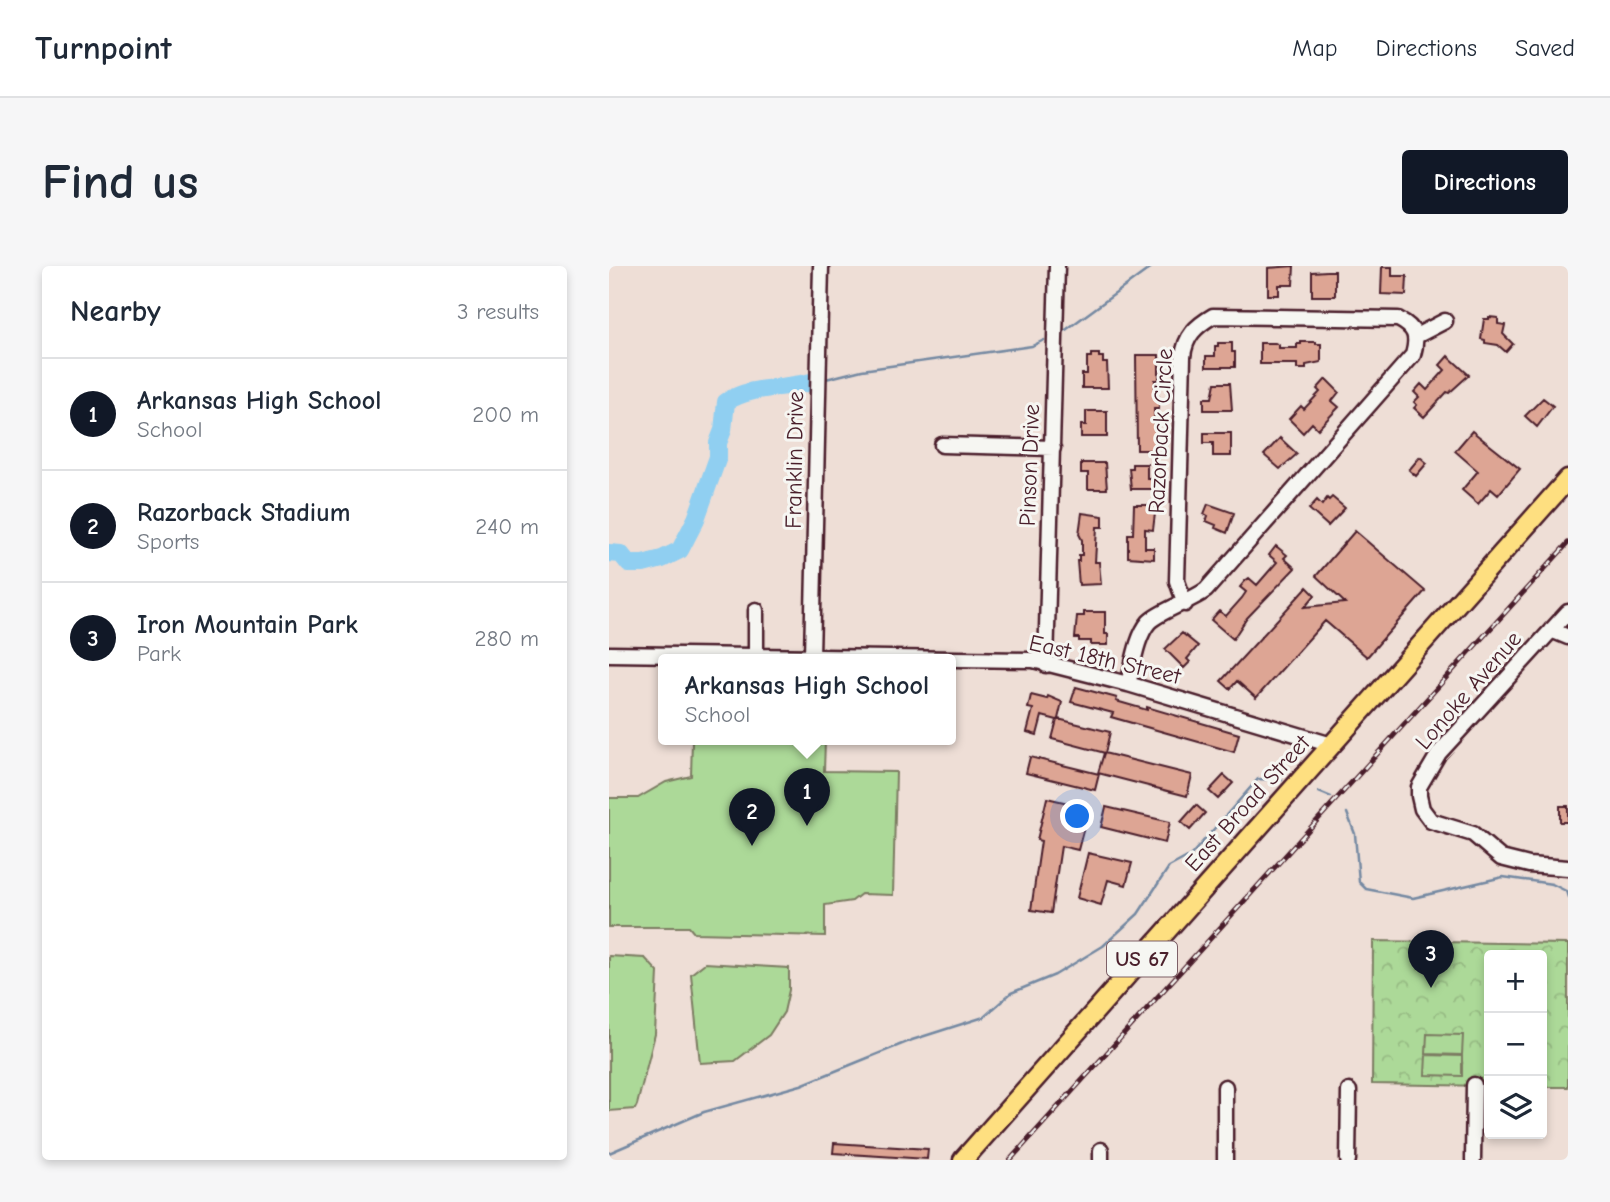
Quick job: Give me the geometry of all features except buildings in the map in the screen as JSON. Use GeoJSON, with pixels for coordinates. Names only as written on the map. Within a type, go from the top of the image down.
{"type":"FeatureCollection","features":[{"type":"Feature","properties":{"kind":"main road","name":"East Broad Street"},"geometry":{"type":"LineString","coordinates":[[963,1160],[1568,478]]}},
{"type":"Feature","properties":{"kind":"street","name":"Franklin Drive"},"geometry":{"type":"LineString","coordinates":[[813,654],[821,266]]}},
{"type":"Feature","properties":{"kind":"street","name":"Pinson Drive"},"geometry":{"type":"LineString","coordinates":[[1046,665],[1057,266]]}},
{"type":"Feature","properties":{"kind":"street","name":"Razorback Circle"},"geometry":{"type":"LineString","coordinates":[[1185,604],[1177,581],[1183,356],[1189,336],[1201,323],[1213,316],[1240,316],[1398,319],[1408,324],[1416,337]]}},
{"type":"Feature","properties":{"kind":"street"},"geometry":{"type":"LineString","coordinates":[[1128,684],[1142,636],[1149,622],[1206,590],[1413,355],[1416,337],[1445,321]]}},
{"type":"Feature","properties":{"kind":"street"},"geometry":{"type":"LineString","coordinates":[[942,445],[1053,448]]}},
{"type":"Feature","properties":{"kind":"street"},"geometry":{"type":"LineString","coordinates":[[756,610],[756,654]]}},
{"type":"Feature","properties":{"kind":"street","name":"Lonoke Avenue"},"geometry":{"type":"LineString","coordinates":[[1568,612],[1439,753],[1419,787],[1422,809],[1431,821],[1473,834],[1501,858],[1529,865],[1568,868]]}},
{"type":"Feature","properties":{"kind":"street"},"geometry":{"type":"LineString","coordinates":[[1551,630],[1568,637]]}},
{"type":"Feature","properties":{"kind":"street","name":"East 18th Street"},"geometry":{"type":"LineString","coordinates":[[609,654],[658,655]]}},
{"type":"Feature","properties":{"kind":"street","name":"East 18th Street"},"geometry":{"type":"LineString","coordinates":[[956,659],[1033,660],[1128,684],[1332,745]]}},
{"type":"Feature","properties":{"kind":"street"},"geometry":{"type":"LineString","coordinates":[[1473,1160],[1474,1086]]}},
{"type":"Feature","properties":{"kind":"street"},"geometry":{"type":"LineString","coordinates":[[1225,1087],[1225,1160]]}},
{"type":"Feature","properties":{"kind":"street"},"geometry":{"type":"LineString","coordinates":[[1348,1160],[1349,1091]]}},
{"type":"Feature","properties":{"kind":"green space"},"geometry":{"type":"Polygon","coordinates":[[[692,745],[825,745],[824,771],[896,772],[893,895],[861,894],[852,901],[825,905],[825,936],[694,933],[689,927],[609,927],[609,798],[638,798],[666,782],[691,776],[692,745]]]}},
{"type":"Feature","properties":{"kind":"green space"},"geometry":{"type":"Polygon","coordinates":[[[1373,941],[1568,944],[1568,1087],[1547,1087],[1547,950],[1484,950],[1484,1086],[1372,1084],[1373,941]]]}},
{"type":"Feature","properties":{"kind":"green space"},"geometry":{"type":"Polygon","coordinates":[[[609,956],[645,958],[658,972],[655,1034],[635,1109],[609,1111],[609,956]]]}},
{"type":"Feature","properties":{"kind":"green space"},"geometry":{"type":"Polygon","coordinates":[[[705,963],[789,968],[789,990],[784,1012],[769,1035],[735,1061],[700,1063],[691,974],[705,963]]]}},
{"type":"Feature","properties":{"kind":"green space"},"geometry":{"type":"Polygon","coordinates":[[[1427,1034],[1463,1035],[1462,1055],[1426,1054],[1427,1034]]]}},
{"type":"Feature","properties":{"kind":"green space"},"geometry":{"type":"Polygon","coordinates":[[[1426,1055],[1462,1056],[1462,1076],[1425,1075],[1426,1055]]]}},
{"type":"Feature","properties":{"kind":"waterway"},"geometry":{"type":"LineString","coordinates":[[1063,332],[1153,266]]}},
{"type":"Feature","properties":{"kind":"waterway"},"geometry":{"type":"LineString","coordinates":[[826,379],[862,370],[1032,346],[1044,340]]}},
{"type":"Feature","properties":{"kind":"waterway"},"geometry":{"type":"LineString","coordinates":[[609,553],[621,554],[629,564],[643,564],[680,550],[696,519],[718,457],[726,402],[756,390],[811,382]]}},
{"type":"Feature","properties":{"kind":"waterway"},"geometry":{"type":"LineString","coordinates":[[609,1153],[704,1112],[801,1085],[912,1040],[984,1017],[1011,993],[1055,975],[1103,946],[1138,914],[1169,867],[1191,855],[1258,779],[1282,780]]}},
{"type":"Feature","properties":{"kind":"waterway"},"geometry":{"type":"LineString","coordinates":[[1319,792],[1331,797]]}},
{"type":"Feature","properties":{"kind":"waterway"},"geometry":{"type":"LineString","coordinates":[[1347,813],[1355,834],[1359,882],[1366,889],[1413,898],[1503,877],[1552,884],[1566,891],[1568,897]]}},
{"type":"Feature","properties":{"kind":"railway"},"geometry":{"type":"LineString","coordinates":[[1010,1160],[1568,543]]}},
{"type":"Feature","properties":{"kind":"place","name":"Arkansas High School"},"geometry":{"type":"Point","coordinates":[807,826]}},
{"type":"Feature","properties":{"kind":"place","name":"Razorback Stadium"},"geometry":{"type":"Point","coordinates":[752,846]}},
{"type":"Feature","properties":{"kind":"place","name":"Iron Mountain Park"},"geometry":{"type":"Point","coordinates":[1431,988]}}]}
